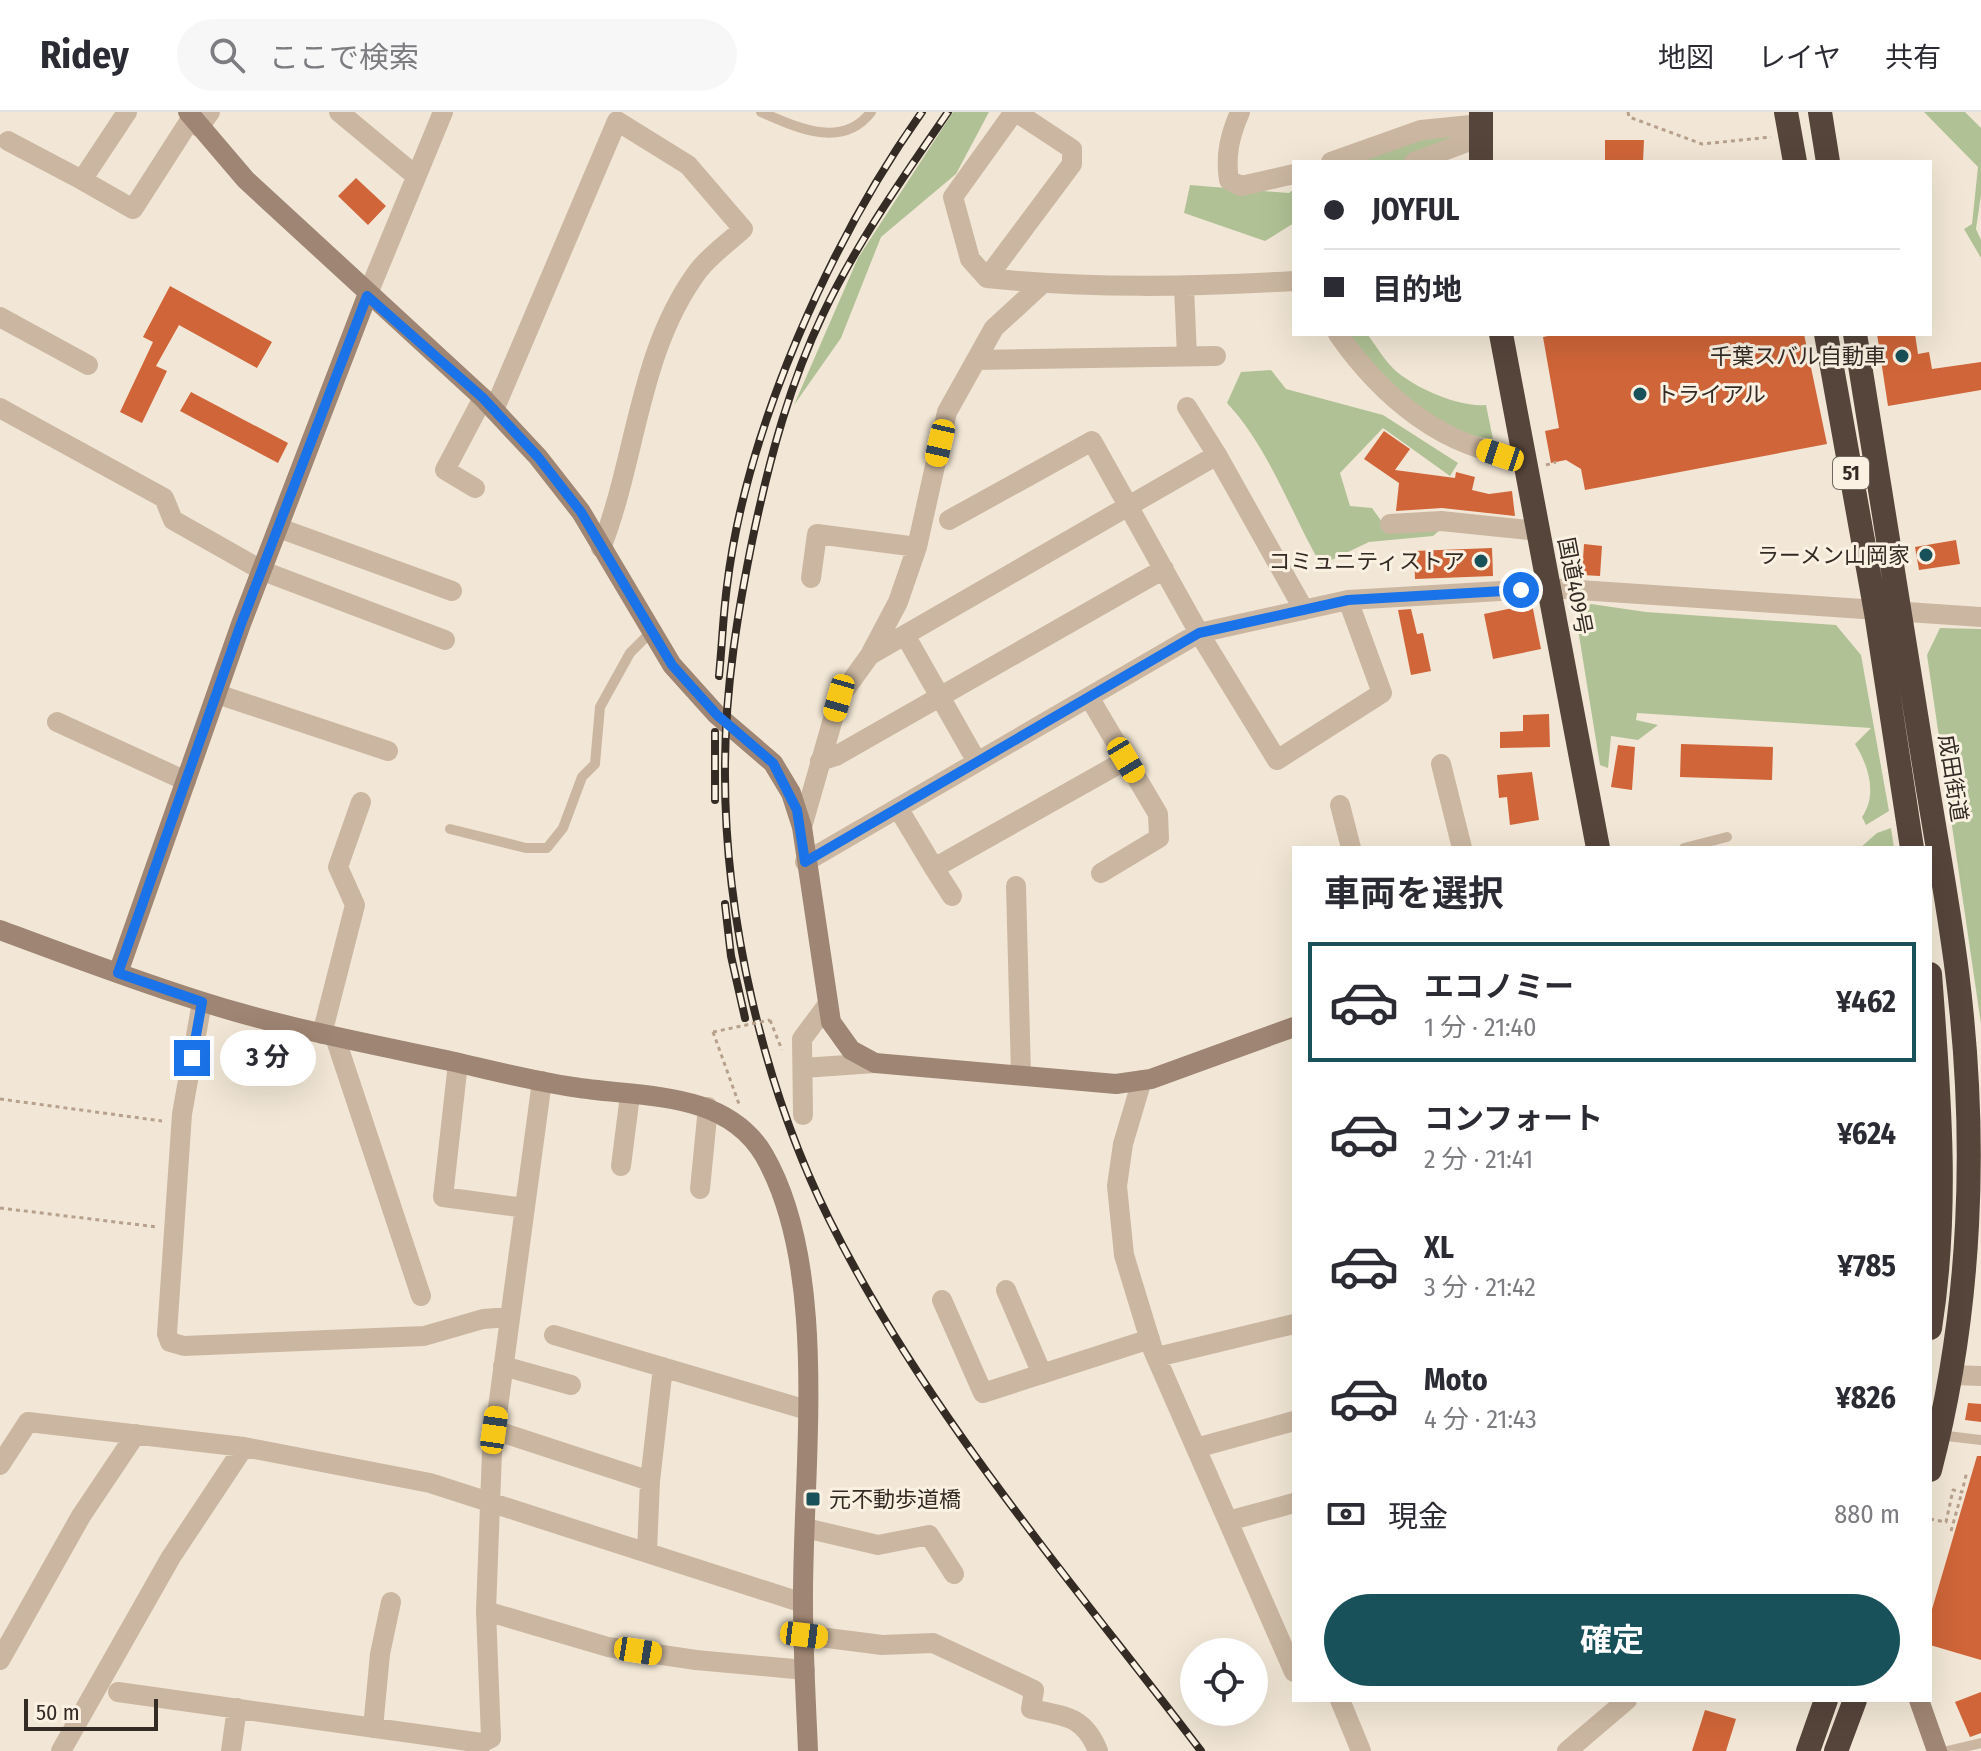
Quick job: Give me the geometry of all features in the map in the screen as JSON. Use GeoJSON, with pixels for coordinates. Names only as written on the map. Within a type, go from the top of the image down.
{"type":"FeatureCollection","features":[{"type":"Feature","properties":{"kind":"highway"},"geometry":{"type":"LineString","coordinates":[[1786,112],[1795,160]]}},
{"type":"Feature","properties":{"kind":"highway"},"geometry":{"type":"LineString","coordinates":[[1820,112],[1828,160]]}},
{"type":"Feature","properties":{"kind":"highway"},"geometry":{"type":"LineString","coordinates":[[1481,124],[1481,160]]}},
{"type":"Feature","properties":{"kind":"highway","name":"国道409号"},"geometry":{"type":"LineString","coordinates":[[1501,336],[1598,846]]}},
{"type":"Feature","properties":{"kind":"highway","name":"成田街道"},"geometry":{"type":"LineString","coordinates":[[1826,336],[1888,613],[1958,974],[1965,1076],[1966,1238],[1953,1375],[1932,1462]]}},
{"type":"Feature","properties":{"kind":"highway","name":"成田街道"},"geometry":{"type":"LineString","coordinates":[[1855,336],[1912,846]]}},
{"type":"Feature","properties":{"kind":"highway"},"geometry":{"type":"LineString","coordinates":[[1932,1000],[1941,1119],[1941,1215],[1932,1307]]}},
{"type":"Feature","properties":{"kind":"highway"},"geometry":{"type":"LineString","coordinates":[[1808,1751],[1825,1702]]}},
{"type":"Feature","properties":{"kind":"highway"},"geometry":{"type":"LineString","coordinates":[[1836,1751],[1854,1702]]}},
{"type":"Feature","properties":{"kind":"street"},"geometry":{"type":"LineString","coordinates":[[82,180],[127,112]]}},
{"type":"Feature","properties":{"kind":"street"},"geometry":{"type":"LineString","coordinates":[[339,112],[416,176]]}},
{"type":"Feature","properties":{"kind":"street"},"geometry":{"type":"LineString","coordinates":[[118,973],[279,528],[367,296],[443,112]]}},
{"type":"Feature","properties":{"kind":"street"},"geometry":{"type":"LineString","coordinates":[[987,278],[1072,164],[1072,149],[1015,112],[953,197],[970,259],[987,278],[1042,284],[1184,287],[1292,281]]}},
{"type":"Feature","properties":{"kind":"street"},"geometry":{"type":"LineString","coordinates":[[1240,112],[1230,135],[1229,180],[1241,186],[1292,174]]}},
{"type":"Feature","properties":{"kind":"street"},"geometry":{"type":"LineString","coordinates":[[8,141],[133,209],[197,117],[246,180],[367,296],[488,404],[538,457],[581,512],[650,633],[672,665],[717,715],[773,763],[791,793],[802,827],[831,1022],[851,1050],[875,1063]]}},
{"type":"Feature","properties":{"kind":"street"},"geometry":{"type":"LineString","coordinates":[[475,488],[445,470],[488,404],[617,121],[688,165],[743,229],[700,269],[674,309],[648,373],[614,514],[601,548]]}},
{"type":"Feature","properties":{"kind":"street"},"geometry":{"type":"LineString","coordinates":[[1337,160],[1421,130],[1481,124]]}},
{"type":"Feature","properties":{"kind":"street"},"geometry":{"type":"LineString","coordinates":[[1418,160],[1481,124]]}},
{"type":"Feature","properties":{"kind":"street"},"geometry":{"type":"LineString","coordinates":[[802,827],[839,698],[870,655],[898,602],[917,547],[947,412],[994,328],[1042,284]]}},
{"type":"Feature","properties":{"kind":"street"},"geometry":{"type":"LineString","coordinates":[[1184,287],[1187,356]]}},
{"type":"Feature","properties":{"kind":"street"},"geometry":{"type":"LineString","coordinates":[[0,317],[88,365]]}},
{"type":"Feature","properties":{"kind":"street"},"geometry":{"type":"LineString","coordinates":[[1339,336],[1363,370],[1405,409],[1466,445],[1500,455],[1524,457]]}},
{"type":"Feature","properties":{"kind":"street"},"geometry":{"type":"LineString","coordinates":[[976,360],[1216,356]]}},
{"type":"Feature","properties":{"kind":"street"},"geometry":{"type":"LineString","coordinates":[[1187,407],[1304,610]]}},
{"type":"Feature","properties":{"kind":"street"},"geometry":{"type":"LineString","coordinates":[[0,408],[164,498],[173,520],[263,571],[445,640]]}},
{"type":"Feature","properties":{"kind":"street"},"geometry":{"type":"LineString","coordinates":[[949,520],[1092,441],[1199,633],[1277,760],[1382,693],[1348,600]]}},
{"type":"Feature","properties":{"kind":"street"},"geometry":{"type":"LineString","coordinates":[[870,655],[1217,455]]}},
{"type":"Feature","properties":{"kind":"street"},"geometry":{"type":"LineString","coordinates":[[1390,524],[1441,521],[1538,531]]}},
{"type":"Feature","properties":{"kind":"street"},"geometry":{"type":"LineString","coordinates":[[279,528],[452,591]]}},
{"type":"Feature","properties":{"kind":"street"},"geometry":{"type":"LineString","coordinates":[[811,578],[817,534],[917,547]]}},
{"type":"Feature","properties":{"kind":"street"},"geometry":{"type":"LineString","coordinates":[[820,761],[836,756],[1164,569]]}},
{"type":"Feature","properties":{"kind":"street"},"geometry":{"type":"LineString","coordinates":[[805,862],[1199,633],[1348,600],[1550,588],[1981,617]]}},
{"type":"Feature","properties":{"kind":"street"},"geometry":{"type":"LineString","coordinates":[[905,635],[977,762]]}},
{"type":"Feature","properties":{"kind":"street"},"geometry":{"type":"LineString","coordinates":[[217,694],[388,751]]}},
{"type":"Feature","properties":{"kind":"street"},"geometry":{"type":"LineString","coordinates":[[1089,697],[1158,814],[1159,838],[1101,873]]}},
{"type":"Feature","properties":{"kind":"street"},"geometry":{"type":"LineString","coordinates":[[57,722],[186,781]]}},
{"type":"Feature","properties":{"kind":"street"},"geometry":{"type":"LineString","coordinates":[[934,868],[1126,760]]}},
{"type":"Feature","properties":{"kind":"street"},"geometry":{"type":"LineString","coordinates":[[1441,764],[1462,846]]}},
{"type":"Feature","properties":{"kind":"street"},"geometry":{"type":"LineString","coordinates":[[361,802],[338,867],[355,905],[328,1036],[421,1296]]}},
{"type":"Feature","properties":{"kind":"street"},"geometry":{"type":"LineString","coordinates":[[1340,805],[1350,846]]}},
{"type":"Feature","properties":{"kind":"street"},"geometry":{"type":"LineString","coordinates":[[898,808],[952,896]]}},
{"type":"Feature","properties":{"kind":"street"},"geometry":{"type":"LineString","coordinates":[[1016,886],[1021,1075]]}},
{"type":"Feature","properties":{"kind":"street"},"geometry":{"type":"LineString","coordinates":[[0,930],[202,1002],[328,1036],[542,1081],[708,1107],[747,1130],[765,1158],[779,1191],[797,1252],[805,1300],[807,1410],[803,1603],[808,1751]]}},
{"type":"Feature","properties":{"kind":"street"},"geometry":{"type":"LineString","coordinates":[[202,1002],[181,1124],[172,1229],[167,1334],[170,1342],[184,1346],[424,1336],[483,1319],[510,1317]]}},
{"type":"Feature","properties":{"kind":"street"},"geometry":{"type":"LineString","coordinates":[[803,1115],[802,1039],[828,1004]]}},
{"type":"Feature","properties":{"kind":"street"},"geometry":{"type":"LineString","coordinates":[[803,1068],[875,1063],[1116,1084],[1142,1080],[1292,1028]]}},
{"type":"Feature","properties":{"kind":"street"},"geometry":{"type":"LineString","coordinates":[[458,1063],[443,1197],[525,1208]]}},
{"type":"Feature","properties":{"kind":"street"},"geometry":{"type":"LineString","coordinates":[[1142,1080],[1123,1144],[1117,1186],[1124,1255],[1153,1348],[1292,1667]]}},
{"type":"Feature","properties":{"kind":"street"},"geometry":{"type":"LineString","coordinates":[[118,1692],[373,1728],[459,1746],[482,1743],[491,1738],[486,1611],[488,1501],[494,1430],[542,1081]]}},
{"type":"Feature","properties":{"kind":"street"},"geometry":{"type":"LineString","coordinates":[[621,1166],[630,1095]]}},
{"type":"Feature","properties":{"kind":"street"},"geometry":{"type":"LineString","coordinates":[[700,1189],[708,1107]]}},
{"type":"Feature","properties":{"kind":"street"},"geometry":{"type":"LineString","coordinates":[[1006,1290],[1042,1374]]}},
{"type":"Feature","properties":{"kind":"street"},"geometry":{"type":"LineString","coordinates":[[942,1300],[983,1393],[1042,1374],[1153,1348],[1292,1324]]}},
{"type":"Feature","properties":{"kind":"street"},"geometry":{"type":"LineString","coordinates":[[554,1335],[807,1410]]}},
{"type":"Feature","properties":{"kind":"street"},"geometry":{"type":"LineString","coordinates":[[503,1366],[571,1385]]}},
{"type":"Feature","properties":{"kind":"street"},"geometry":{"type":"LineString","coordinates":[[647,1552],[650,1481],[663,1367]]}},
{"type":"Feature","properties":{"kind":"street"},"geometry":{"type":"LineString","coordinates":[[1953,1375],[1981,1376]]}},
{"type":"Feature","properties":{"kind":"street"},"geometry":{"type":"LineString","coordinates":[[0,1465],[28,1422],[244,1447],[430,1483],[803,1603]]}},
{"type":"Feature","properties":{"kind":"street"},"geometry":{"type":"LineString","coordinates":[[1196,1448],[1292,1422]]}},
{"type":"Feature","properties":{"kind":"street"},"geometry":{"type":"LineString","coordinates":[[494,1430],[650,1481]]}},
{"type":"Feature","properties":{"kind":"street"},"geometry":{"type":"LineString","coordinates":[[0,1660],[81,1516],[136,1434]]}},
{"type":"Feature","properties":{"kind":"street"},"geometry":{"type":"LineString","coordinates":[[61,1751],[171,1557],[244,1447]]}},
{"type":"Feature","properties":{"kind":"street"},"geometry":{"type":"LineString","coordinates":[[1228,1521],[1292,1504]]}},
{"type":"Feature","properties":{"kind":"street"},"geometry":{"type":"LineString","coordinates":[[805,1528],[878,1545],[929,1535],[954,1574]]}},
{"type":"Feature","properties":{"kind":"street"},"geometry":{"type":"LineString","coordinates":[[373,1728],[380,1654],[391,1602]]}},
{"type":"Feature","properties":{"kind":"street"},"geometry":{"type":"LineString","coordinates":[[486,1611],[608,1647],[696,1660],[805,1670]]}},
{"type":"Feature","properties":{"kind":"street"},"geometry":{"type":"LineString","coordinates":[[804,1635],[882,1645],[933,1643],[1034,1690],[1031,1709],[1076,1718],[1093,1738],[1098,1751]]}},
{"type":"Feature","properties":{"kind":"street"},"geometry":{"type":"LineString","coordinates":[[1341,1702],[1361,1751]]}},
{"type":"Feature","properties":{"kind":"street"},"geometry":{"type":"LineString","coordinates":[[1567,1751],[1625,1702]]}},
{"type":"Feature","properties":{"kind":"street"},"geometry":{"type":"LineString","coordinates":[[1920,1702],[1937,1751]]}},
{"type":"Feature","properties":{"kind":"street"},"geometry":{"type":"LineString","coordinates":[[231,1751],[237,1708]]}},
{"type":"Feature","properties":{"kind":"lane"},"geometry":{"type":"LineString","coordinates":[[761,112],[800,128],[835,133],[855,127],[871,112]]}},
{"type":"Feature","properties":{"kind":"lane"},"geometry":{"type":"LineString","coordinates":[[450,829],[526,848],[547,848],[563,828],[582,777],[595,764],[600,707],[630,653],[650,633]]}},
{"type":"Feature","properties":{"kind":"lane"},"geometry":{"type":"LineString","coordinates":[[1692,846],[1727,837]]}},
{"type":"Feature","properties":{"kind":"lane"},"geometry":{"type":"LineString","coordinates":[[1939,1435],[1981,1440]]}},
{"type":"Feature","properties":{"kind":"lane"},"geometry":{"type":"LineString","coordinates":[[1947,1751],[1981,1743]]}},
{"type":"Feature","properties":{"kind":"path"},"geometry":{"type":"LineString","coordinates":[[1628,112],[1629,117],[1702,144],[1774,137]]}},
{"type":"Feature","properties":{"kind":"path"},"geometry":{"type":"LineString","coordinates":[[732,1090],[713,1032],[770,1020]]}},
{"type":"Feature","properties":{"kind":"path"},"geometry":{"type":"LineString","coordinates":[[0,1099],[181,1124]]}},
{"type":"Feature","properties":{"kind":"path"},"geometry":{"type":"LineString","coordinates":[[0,1208],[172,1229]]}},
{"type":"Feature","properties":{"kind":"path"},"geometry":{"type":"LineString","coordinates":[[1951,1531],[1967,1471]]}},
{"type":"Feature","properties":{"kind":"path"},"geometry":{"type":"LineString","coordinates":[[1932,1519],[1946,1522],[1953,1490],[1962,1492]]}},
{"type":"Feature","properties":{"kind":"green space"},"geometry":{"type":"Polygon","coordinates":[[[953,112],[989,112],[956,174],[881,237],[841,338],[794,405],[858,258],[953,112]]]}},
{"type":"Feature","properties":{"kind":"green space"},"geometry":{"type":"Polygon","coordinates":[[[1924,112],[1965,112],[1981,128],[1981,195],[1976,229],[1981,240],[1981,258],[1964,229],[1972,224],[1978,167],[1924,112]]]}},
{"type":"Feature","properties":{"kind":"green space"},"geometry":{"type":"Polygon","coordinates":[[[1446,135],[1455,137],[1452,155],[1446,160],[1354,160],[1394,145],[1446,135]]]}},
{"type":"Feature","properties":{"kind":"green space"},"geometry":{"type":"Polygon","coordinates":[[[1190,185],[1289,193],[1292,191],[1292,224],[1265,241],[1184,213],[1190,185]]]}},
{"type":"Feature","properties":{"kind":"green space"},"geometry":{"type":"Polygon","coordinates":[[[1347,336],[1368,336],[1398,373],[1421,388],[1463,403],[1486,405],[1493,439],[1452,427],[1431,415],[1374,367],[1347,336]]]}},
{"type":"Feature","properties":{"kind":"green space"},"geometry":{"type":"Polygon","coordinates":[[[1271,370],[1286,389],[1383,415],[1458,463],[1450,476],[1383,428],[1340,473],[1350,506],[1372,508],[1387,529],[1441,529],[1433,536],[1369,542],[1321,565],[1267,460],[1227,403],[1241,372],[1271,370]]]}},
{"type":"Feature","properties":{"kind":"green space"},"geometry":{"type":"Polygon","coordinates":[[[1591,604],[1646,612],[1836,625],[1861,655],[1889,811],[1866,825],[1862,817],[1870,789],[1864,761],[1855,744],[1871,728],[1637,713],[1636,720],[1658,725],[1638,740],[1611,736],[1608,768],[1600,765],[1577,623],[1580,611],[1591,604]]]}},
{"type":"Feature","properties":{"kind":"green space"},"geometry":{"type":"Polygon","coordinates":[[[1940,628],[1981,629],[1981,1024],[1927,655],[1940,628]]]}},
{"type":"Feature","properties":{"kind":"green space"},"geometry":{"type":"Polygon","coordinates":[[[1891,828],[1894,846],[1862,846],[1877,833],[1891,828]]]}},
{"type":"Feature","properties":{"kind":"building"},"geometry":{"type":"Polygon","coordinates":[[[1605,140],[1644,140],[1643,160],[1605,160],[1605,140]]]}},
{"type":"Feature","properties":{"kind":"building"},"geometry":{"type":"Polygon","coordinates":[[[356,178],[386,206],[368,225],[338,196],[356,178]]]}},
{"type":"Feature","properties":{"kind":"building"},"geometry":{"type":"Polygon","coordinates":[[[170,286],[272,342],[257,368],[179,325],[156,366],[167,371],[142,423],[120,412],[153,342],[143,337],[170,286]]]}},
{"type":"Feature","properties":{"kind":"building"},"geometry":{"type":"Polygon","coordinates":[[[1804,336],[1827,444],[1585,490],[1581,469],[1566,460],[1551,463],[1545,431],[1559,428],[1543,337],[1804,336]]]}},
{"type":"Feature","properties":{"kind":"building"},"geometry":{"type":"Polygon","coordinates":[[[1877,336],[1915,336],[1918,354],[1929,352],[1932,369],[1981,362],[1981,390],[1888,406],[1877,336]]]}},
{"type":"Feature","properties":{"kind":"building"},"geometry":{"type":"Polygon","coordinates":[[[191,392],[288,443],[278,463],[180,411],[191,392]]]}},
{"type":"Feature","properties":{"kind":"building"},"geometry":{"type":"Polygon","coordinates":[[[1384,431],[1410,449],[1395,470],[1455,478],[1456,472],[1475,477],[1472,490],[1489,494],[1512,491],[1515,516],[1442,508],[1396,511],[1399,483],[1364,459],[1384,431]]]}},
{"type":"Feature","properties":{"kind":"building"},"geometry":{"type":"Polygon","coordinates":[[[1956,540],[1960,564],[1919,570],[1915,547],[1956,540]]]}},
{"type":"Feature","properties":{"kind":"building"},"geometry":{"type":"Polygon","coordinates":[[[1584,544],[1602,546],[1600,576],[1582,575],[1584,544]]]}},
{"type":"Feature","properties":{"kind":"building"},"geometry":{"type":"Polygon","coordinates":[[[1492,548],[1493,576],[1415,579],[1414,551],[1492,548]]]}},
{"type":"Feature","properties":{"kind":"building"},"geometry":{"type":"Polygon","coordinates":[[[1532,604],[1541,649],[1493,659],[1484,614],[1532,604]]]}},
{"type":"Feature","properties":{"kind":"building"},"geometry":{"type":"Polygon","coordinates":[[[1411,609],[1417,634],[1423,633],[1431,671],[1411,675],[1398,610],[1411,609]]]}},
{"type":"Feature","properties":{"kind":"building"},"geometry":{"type":"Polygon","coordinates":[[[1549,714],[1550,747],[1500,748],[1500,732],[1523,731],[1523,715],[1549,714]]]}},
{"type":"Feature","properties":{"kind":"building"},"geometry":{"type":"Polygon","coordinates":[[[1681,744],[1773,747],[1772,780],[1680,777],[1681,744]]]}},
{"type":"Feature","properties":{"kind":"building"},"geometry":{"type":"Polygon","coordinates":[[[1618,745],[1635,747],[1632,790],[1611,787],[1618,745]]]}},
{"type":"Feature","properties":{"kind":"building"},"geometry":{"type":"Polygon","coordinates":[[[1532,772],[1539,820],[1510,825],[1507,797],[1499,798],[1497,775],[1532,772]]]}},
{"type":"Feature","properties":{"kind":"building"},"geometry":{"type":"Polygon","coordinates":[[[1968,1403],[1981,1404],[1981,1422],[1965,1420],[1968,1403]]]}},
{"type":"Feature","properties":{"kind":"building"},"geometry":{"type":"Polygon","coordinates":[[[1977,1456],[1981,1456],[1981,1660],[1932,1646],[1932,1609],[1977,1456]]]}},
{"type":"Feature","properties":{"kind":"building"},"geometry":{"type":"Polygon","coordinates":[[[1981,1692],[1981,1733],[1970,1737],[1955,1702],[1981,1692]]]}},
{"type":"Feature","properties":{"kind":"building"},"geometry":{"type":"Polygon","coordinates":[[[1705,1710],[1736,1719],[1726,1751],[1692,1751],[1705,1710]]]}},
{"type":"Feature","properties":{"kind":"railway"},"geometry":{"type":"LineString","coordinates":[[719,676],[726,597],[737,526],[773,401],[825,277],[888,163],[922,112]]}},
{"type":"Feature","properties":{"kind":"railway"},"geometry":{"type":"LineString","coordinates":[[948,112],[836,287],[811,340],[791,394],[767,476],[743,590],[727,708],[726,825],[740,941],[752,1000],[785,1113],[829,1219],[867,1290],[909,1360],[1002,1493],[1201,1751]]}},
{"type":"Feature","properties":{"kind":"railway"},"geometry":{"type":"LineString","coordinates":[[715,732],[715,800]]}},
{"type":"Feature","properties":{"kind":"railway"},"geometry":{"type":"LineString","coordinates":[[725,904],[731,956],[745,1018]]}},
{"type":"Feature","properties":{"kind":"place","name":"千葉スバル自動車"},"geometry":{"type":"Point","coordinates":[1902,356]}},
{"type":"Feature","properties":{"kind":"place","name":"トライアル"},"geometry":{"type":"Point","coordinates":[1640,394]}},
{"type":"Feature","properties":{"kind":"place","name":"ラーメン山岡家"},"geometry":{"type":"Point","coordinates":[1926,555]}},
{"type":"Feature","properties":{"kind":"place","name":"コミュニティストア"},"geometry":{"type":"Point","coordinates":[1481,561]}},
{"type":"Feature","properties":{"kind":"place","name":"元不動歩道橋"},"geometry":{"type":"Point","coordinates":[813,1499]}},
{"type":"Feature","properties":{"kind":"route"},"geometry":{"type":"LineString","coordinates":[[192,1058],[202,1002],[118,973],[241,624],[367,296],[483,398],[538,457],[581,512],[650,633],[672,665],[727,725],[773,763],[797,810],[805,862],[1199,633],[1348,600],[1521,590]]}}]}
